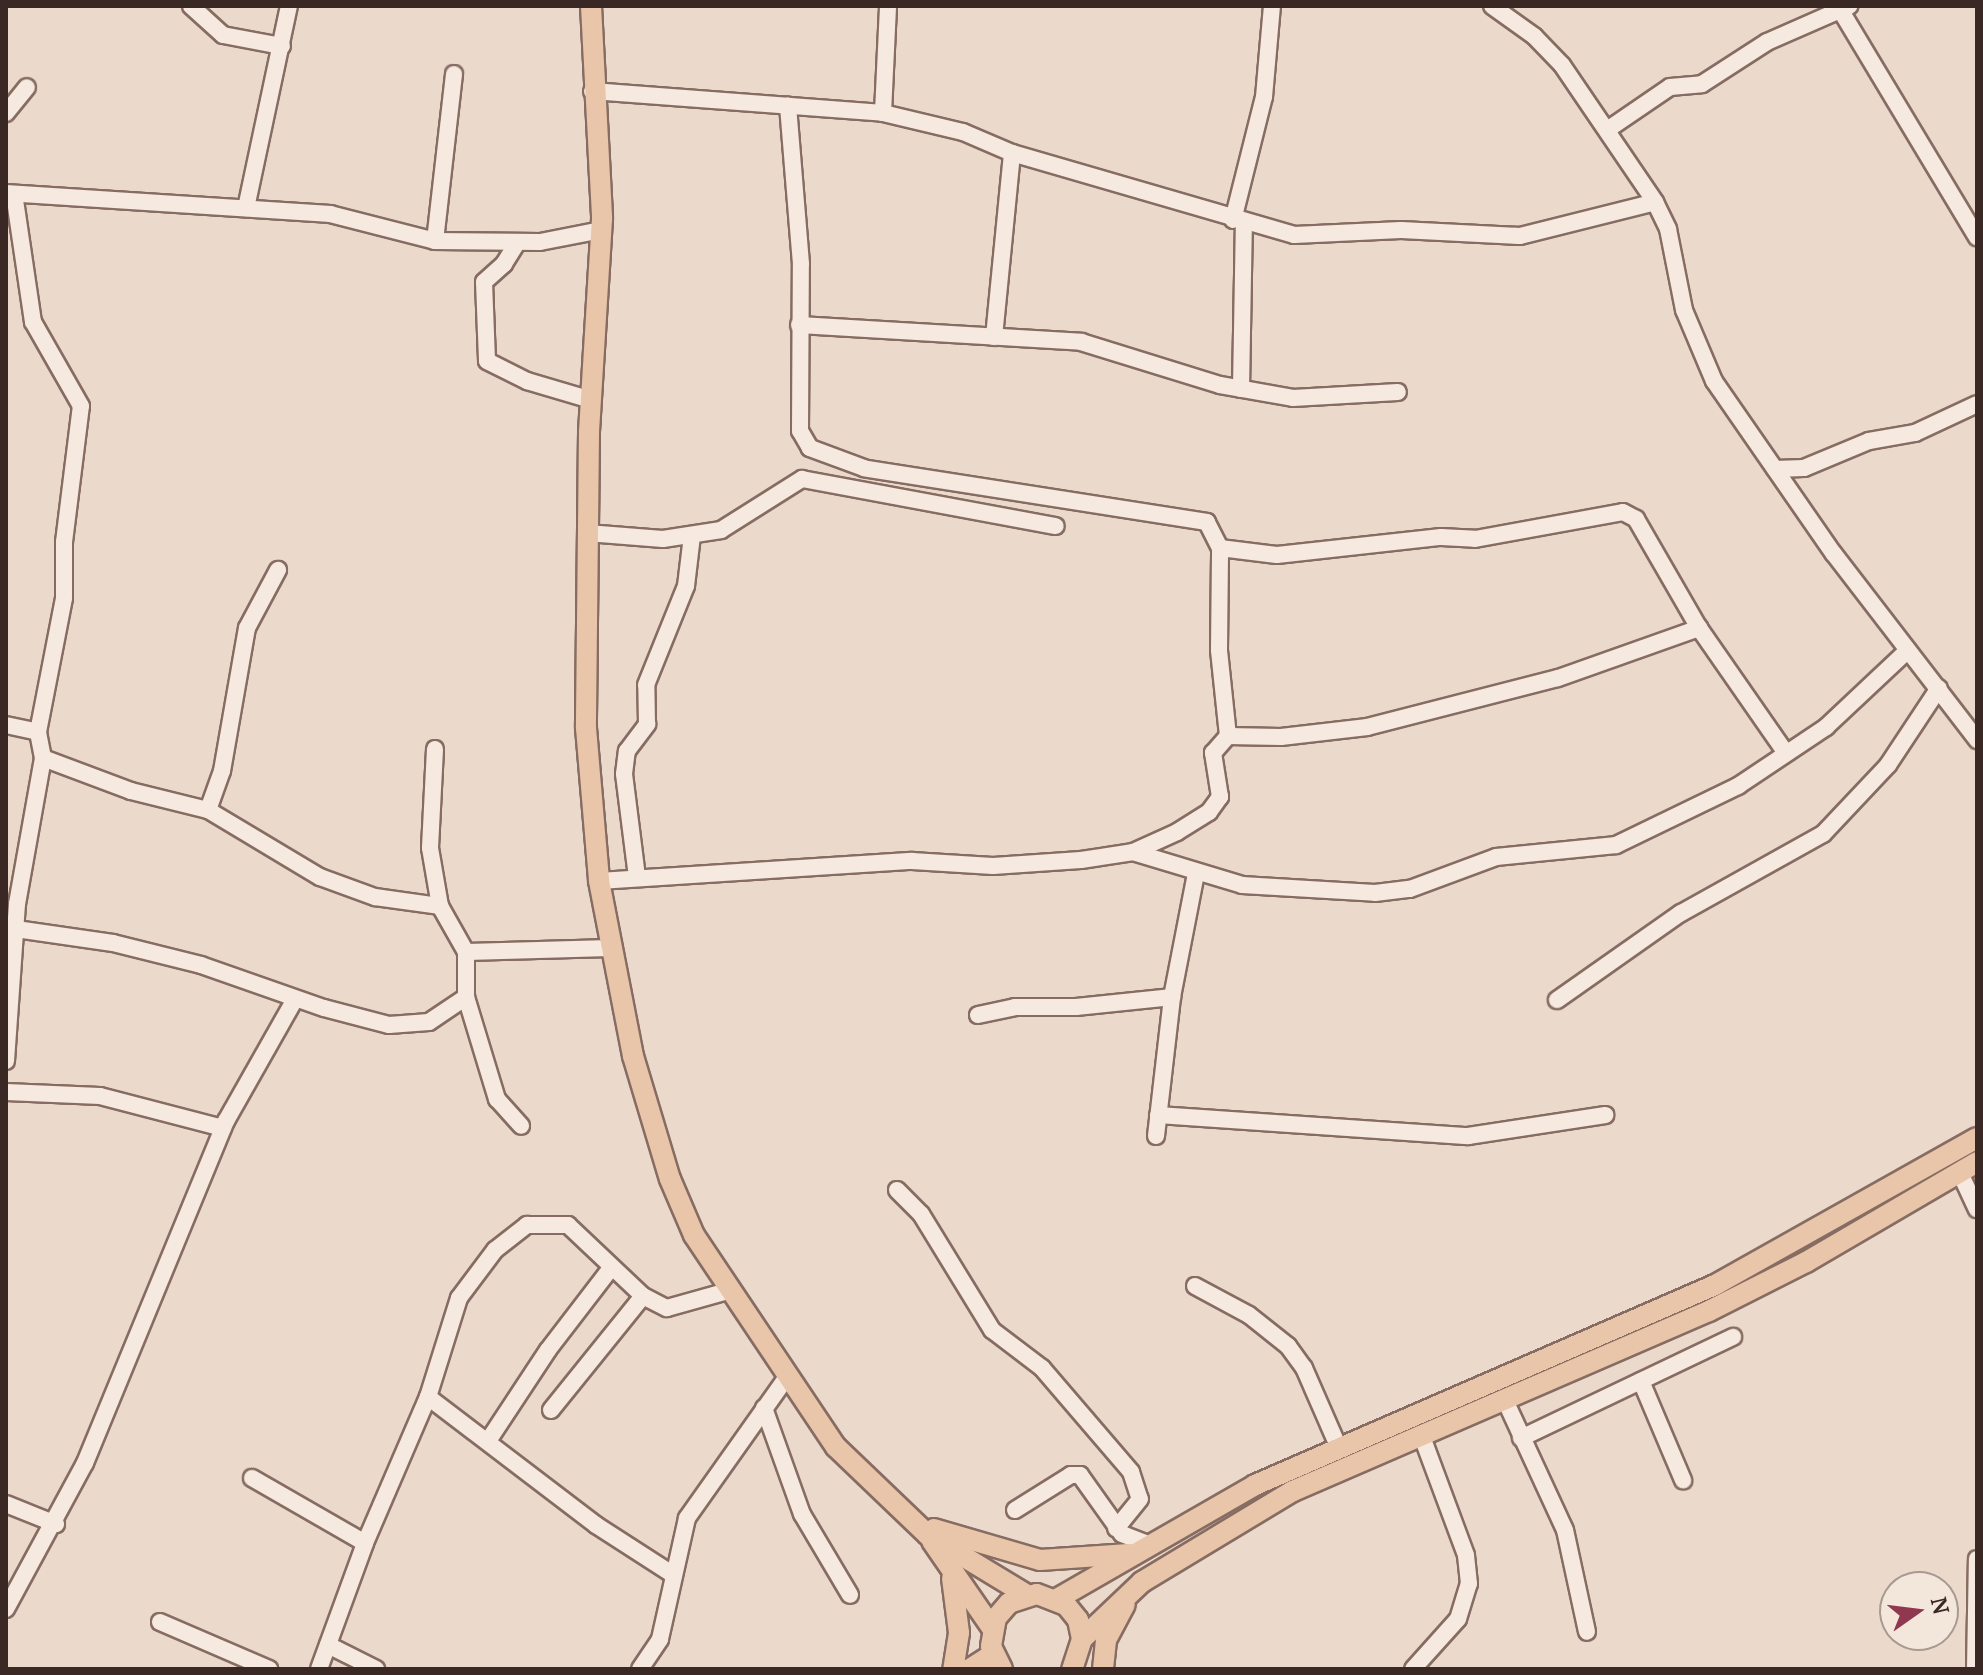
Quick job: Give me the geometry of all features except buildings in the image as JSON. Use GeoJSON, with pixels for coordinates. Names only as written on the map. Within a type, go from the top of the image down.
{"type":"FeatureCollection","features":[{"type":"Feature","properties":{"kind":"main road"},"geometry":{"type":"LineString","coordinates":[[591,6],[592,91],[601,230],[591,400],[586,728],[599,881],[633,1056],[670,1179],[694,1235],[728,1291],[836,1447],[921,1528],[992,1628],[997,1662],[970,1669]]}},
{"type":"Feature","properties":{"kind":"main road"},"geometry":{"type":"LineString","coordinates":[[1057,1599],[1255,1485],[1338,1446],[1715,1285],[1977,1138]]}},
{"type":"Feature","properties":{"kind":"main road"},"geometry":{"type":"LineString","coordinates":[[1081,1657],[1107,1610],[1142,1582],[1293,1491],[1709,1311],[1969,1167]]}},
{"type":"Feature","properties":{"kind":"main road"},"geometry":{"type":"LineString","coordinates":[[921,1528],[1040,1560],[1073,1561],[1146,1548]]}},
{"type":"Feature","properties":{"kind":"main road"},"geometry":{"type":"LineString","coordinates":[[921,1528],[1027,1595],[1057,1599],[1073,1612],[1081,1657]]}},
{"type":"Feature","properties":{"kind":"main road"},"geometry":{"type":"LineString","coordinates":[[951,1570],[959,1633],[953,1669]]}},
{"type":"Feature","properties":{"kind":"main road"},"geometry":{"type":"LineString","coordinates":[[1103,1669],[1110,1630],[1142,1582]]}},
{"type":"Feature","properties":{"kind":"main road"},"geometry":{"type":"LineString","coordinates":[[992,1628],[1009,1603],[1027,1595]]}},
{"type":"Feature","properties":{"kind":"street"},"geometry":{"type":"LineString","coordinates":[[191,6],[223,35],[282,46]]}},
{"type":"Feature","properties":{"kind":"street"},"geometry":{"type":"LineString","coordinates":[[246,208],[289,6]]}},
{"type":"Feature","properties":{"kind":"street"},"geometry":{"type":"LineString","coordinates":[[883,113],[888,6]]}},
{"type":"Feature","properties":{"kind":"street"},"geometry":{"type":"LineString","coordinates":[[1241,389],[1238,221],[1264,97],[1272,6]]}},
{"type":"Feature","properties":{"kind":"street"},"geometry":{"type":"LineString","coordinates":[[1492,6],[1534,36],[1562,65],[1655,202],[1668,229],[1697,346],[1740,423],[1977,740]]}},
{"type":"Feature","properties":{"kind":"street"},"geometry":{"type":"LineString","coordinates":[[1607,130],[1670,87],[1702,84],[1767,42],[1845,8],[1977,237]]}},
{"type":"Feature","properties":{"kind":"street"},"geometry":{"type":"LineString","coordinates":[[435,241],[454,74]]}},
{"type":"Feature","properties":{"kind":"street"},"geometry":{"type":"LineString","coordinates":[[6,113],[27,87]]}},
{"type":"Feature","properties":{"kind":"street"},"geometry":{"type":"LineString","coordinates":[[592,91],[883,113],[963,132],[1012,153],[1294,235],[1401,230],[1520,236],[1655,202]]}},
{"type":"Feature","properties":{"kind":"street"},"geometry":{"type":"LineString","coordinates":[[788,106],[801,264],[800,431],[816,454],[864,468],[1207,522],[1220,548],[1219,650],[1228,736],[1213,753],[1220,797],[1209,812],[1133,852]]}},
{"type":"Feature","properties":{"kind":"street"},"geometry":{"type":"LineString","coordinates":[[994,337],[1012,153]]}},
{"type":"Feature","properties":{"kind":"street"},"geometry":{"type":"LineString","coordinates":[[6,1061],[16,929],[43,758],[38,732],[64,598],[64,542],[81,406],[33,322],[10,194],[330,214],[435,241],[517,243],[601,230]]}},
{"type":"Feature","properties":{"kind":"street"},"geometry":{"type":"LineString","coordinates":[[517,243],[504,264],[484,282],[487,361],[527,381],[591,400]]}},
{"type":"Feature","properties":{"kind":"street"},"geometry":{"type":"LineString","coordinates":[[799,325],[994,337],[1117,349],[1241,389],[1293,398],[1398,392]]}},
{"type":"Feature","properties":{"kind":"street"},"geometry":{"type":"LineString","coordinates":[[1775,469],[1804,468],[1869,441],[1915,433],[1977,404]]}},
{"type":"Feature","properties":{"kind":"street"},"geometry":{"type":"LineString","coordinates":[[1790,489],[1804,468]]}},
{"type":"Feature","properties":{"kind":"street"},"geometry":{"type":"LineString","coordinates":[[587,533],[692,536],[721,530],[802,479],[1056,526]]}},
{"type":"Feature","properties":{"kind":"street"},"geometry":{"type":"LineString","coordinates":[[1220,548],[1277,555],[1441,537],[1475,539],[1623,512],[1636,519],[1699,628],[1786,753]]}},
{"type":"Feature","properties":{"kind":"street"},"geometry":{"type":"LineString","coordinates":[[637,877],[624,774],[627,751],[647,724],[646,685],[686,586],[692,536]]}},
{"type":"Feature","properties":{"kind":"street"},"geometry":{"type":"LineString","coordinates":[[208,810],[222,771],[247,628],[278,570]]}},
{"type":"Feature","properties":{"kind":"street"},"geometry":{"type":"LineString","coordinates":[[1228,736],[1308,736],[1367,727],[1558,678],[1699,628]]}},
{"type":"Feature","properties":{"kind":"street"},"geometry":{"type":"LineString","coordinates":[[599,881],[912,861],[993,866],[1133,852],[1181,862],[1196,873],[1242,885],[1326,893],[1410,889],[1496,857],[1616,845],[1738,786],[1826,727],[1908,650]]}},
{"type":"Feature","properties":{"kind":"street"},"geometry":{"type":"LineString","coordinates":[[1557,1000],[1693,905],[1823,834],[1888,765],[1939,688]]}},
{"type":"Feature","properties":{"kind":"street"},"geometry":{"type":"LineString","coordinates":[[6,725],[38,732]]}},
{"type":"Feature","properties":{"kind":"street"},"geometry":{"type":"LineString","coordinates":[[435,749],[430,848],[440,906],[466,952],[466,997],[497,1099],[521,1126]]}},
{"type":"Feature","properties":{"kind":"street"},"geometry":{"type":"LineString","coordinates":[[43,758],[131,791],[208,810],[320,877],[375,897],[440,906]]}},
{"type":"Feature","properties":{"kind":"street"},"geometry":{"type":"LineString","coordinates":[[1156,1136],[1172,997],[1196,873]]}},
{"type":"Feature","properties":{"kind":"street"},"geometry":{"type":"LineString","coordinates":[[16,929],[158,954],[295,999],[406,1026],[444,1015],[466,997]]}},
{"type":"Feature","properties":{"kind":"street"},"geometry":{"type":"LineString","coordinates":[[466,952],[611,948]]}},
{"type":"Feature","properties":{"kind":"street"},"geometry":{"type":"LineString","coordinates":[[978,1015],[1015,1007],[1076,1007],[1172,997]]}},
{"type":"Feature","properties":{"kind":"street"},"geometry":{"type":"LineString","coordinates":[[6,1609],[56,1524],[223,1128],[295,999]]}},
{"type":"Feature","properties":{"kind":"street"},"geometry":{"type":"LineString","coordinates":[[6,1081],[6,1102]]}},
{"type":"Feature","properties":{"kind":"street"},"geometry":{"type":"LineString","coordinates":[[6,1092],[100,1096],[159,1115],[223,1128]]}},
{"type":"Feature","properties":{"kind":"street"},"geometry":{"type":"LineString","coordinates":[[1158,1115],[1468,1136],[1605,1115]]}},
{"type":"Feature","properties":{"kind":"street"},"geometry":{"type":"LineString","coordinates":[[1969,1167],[1977,1209]]}},
{"type":"Feature","properties":{"kind":"street"},"geometry":{"type":"LineString","coordinates":[[897,1190],[921,1214],[992,1330],[1042,1368],[1131,1472],[1140,1499],[1116,1529]]}},
{"type":"Feature","properties":{"kind":"street"},"geometry":{"type":"LineString","coordinates":[[319,1669],[365,1543],[428,1397],[459,1298],[495,1250],[527,1225],[568,1225],[593,1243],[611,1268],[643,1296],[667,1308],[728,1291]]}},
{"type":"Feature","properties":{"kind":"street"},"geometry":{"type":"LineString","coordinates":[[488,1441],[548,1350],[611,1268]]}},
{"type":"Feature","properties":{"kind":"street"},"geometry":{"type":"LineString","coordinates":[[1195,1286],[1249,1315],[1288,1346],[1304,1368],[1338,1446]]}},
{"type":"Feature","properties":{"kind":"street"},"geometry":{"type":"LineString","coordinates":[[551,1410],[643,1296]]}},
{"type":"Feature","properties":{"kind":"street"},"geometry":{"type":"LineString","coordinates":[[1521,1438],[1733,1337]]}},
{"type":"Feature","properties":{"kind":"street"},"geometry":{"type":"LineString","coordinates":[[640,1669],[660,1639],[672,1574],[687,1518],[787,1377]]}},
{"type":"Feature","properties":{"kind":"street"},"geometry":{"type":"LineString","coordinates":[[1641,1381],[1683,1480]]}},
{"type":"Feature","properties":{"kind":"street"},"geometry":{"type":"LineString","coordinates":[[428,1397],[596,1525],[672,1574]]}},
{"type":"Feature","properties":{"kind":"street"},"geometry":{"type":"LineString","coordinates":[[1504,1398],[1565,1530],[1587,1632]]}},
{"type":"Feature","properties":{"kind":"street"},"geometry":{"type":"LineString","coordinates":[[764,1408],[790,1467],[802,1514],[850,1595]]}},
{"type":"Feature","properties":{"kind":"street"},"geometry":{"type":"LineString","coordinates":[[1413,1669],[1458,1619],[1469,1584],[1466,1555],[1421,1434]]}},
{"type":"Feature","properties":{"kind":"street"},"geometry":{"type":"LineString","coordinates":[[1015,1510],[1071,1475],[1080,1475],[1116,1529],[1146,1548]]}},
{"type":"Feature","properties":{"kind":"street"},"geometry":{"type":"LineString","coordinates":[[252,1478],[365,1543]]}},
{"type":"Feature","properties":{"kind":"street"},"geometry":{"type":"LineString","coordinates":[[6,1504],[56,1524]]}},
{"type":"Feature","properties":{"kind":"street"},"geometry":{"type":"LineString","coordinates":[[1975,1669],[1977,1559]]}},
{"type":"Feature","properties":{"kind":"street"},"geometry":{"type":"LineString","coordinates":[[160,1622],[269,1669]]}},
{"type":"Feature","properties":{"kind":"street"},"geometry":{"type":"LineString","coordinates":[[328,1645],[376,1669]]}}]}
